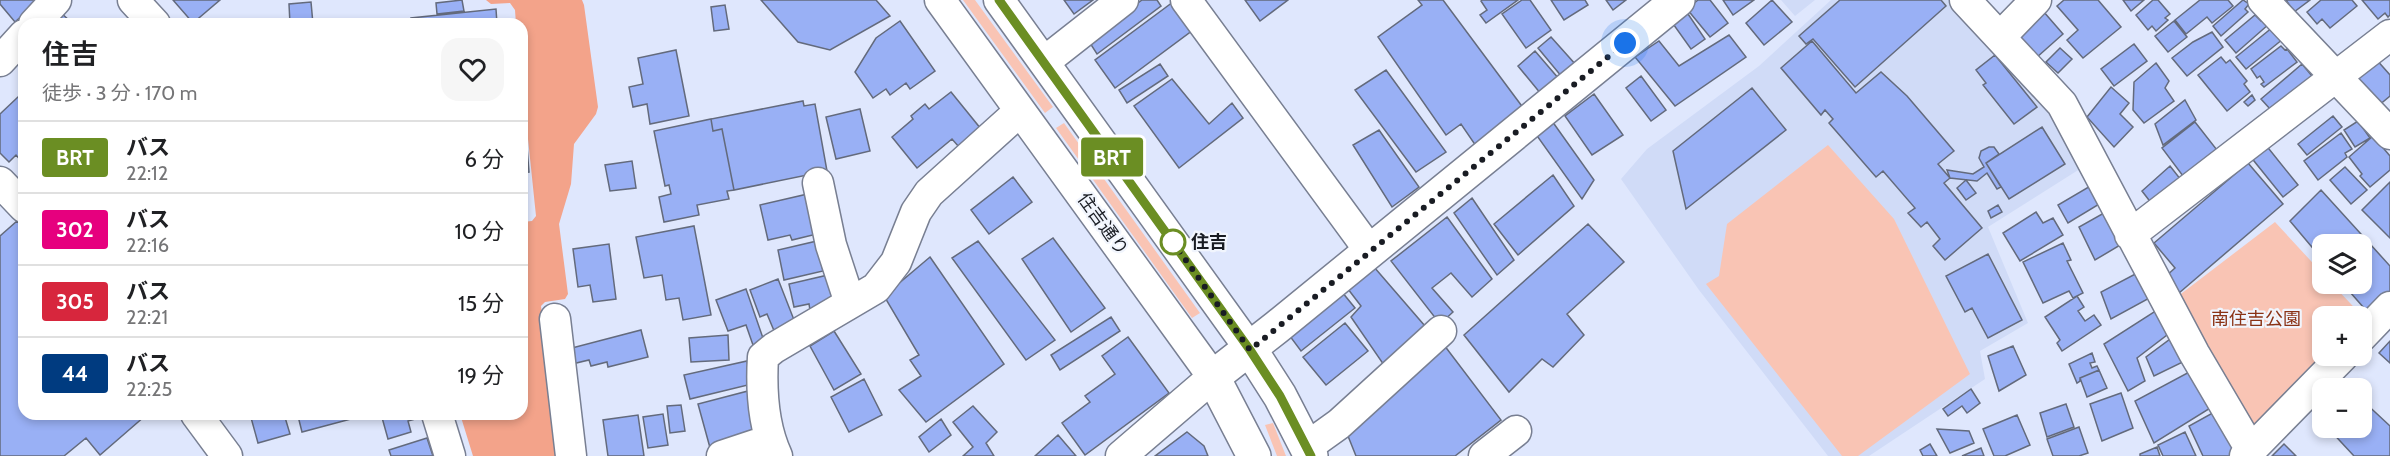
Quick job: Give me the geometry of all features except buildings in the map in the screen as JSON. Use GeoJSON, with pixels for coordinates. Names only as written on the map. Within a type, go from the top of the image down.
{"type":"FeatureCollection","features":[{"type":"Feature","properties":{"kind":"main road"},"geometry":{"type":"LineString","coordinates":[[1214,377],[1678,0]]}},
{"type":"Feature","properties":{"kind":"main road"},"geometry":{"type":"LineString","coordinates":[[1250,350],[1280,396],[1309,451]]}},
{"type":"Feature","properties":{"kind":"main road","name":"住吉通り"},"geometry":{"type":"LineString","coordinates":[[1214,377],[1254,456]]}},
{"type":"Feature","properties":{"kind":"street"},"geometry":{"type":"LineString","coordinates":[[40,18],[56,0]]}},
{"type":"Feature","properties":{"kind":"street"},"geometry":{"type":"LineString","coordinates":[[133,0],[149,18]]}},
{"type":"Feature","properties":{"kind":"street","name":"住吉通り"},"geometry":{"type":"LineString","coordinates":[[940,0],[1214,377]]}},
{"type":"Feature","properties":{"kind":"street"},"geometry":{"type":"LineString","coordinates":[[999,0],[1250,350]]}},
{"type":"Feature","properties":{"kind":"street"},"geometry":{"type":"LineString","coordinates":[[1044,62],[1123,0]]}},
{"type":"Feature","properties":{"kind":"street"},"geometry":{"type":"LineString","coordinates":[[1186,0],[1370,251]]}},
{"type":"Feature","properties":{"kind":"street"},"geometry":{"type":"LineString","coordinates":[[2000,37],[2036,0]]}},
{"type":"Feature","properties":{"kind":"street"},"geometry":{"type":"LineString","coordinates":[[2263,0],[2390,134]]}},
{"type":"Feature","properties":{"kind":"street"},"geometry":{"type":"LineString","coordinates":[[1974,4],[2000,37],[2062,104],[2248,453],[2333,366]]}},
{"type":"Feature","properties":{"kind":"street"},"geometry":{"type":"LineString","coordinates":[[2130,235],[2390,35]]}},
{"type":"Feature","properties":{"kind":"street"},"geometry":{"type":"LineString","coordinates":[[0,61],[18,42]]}},
{"type":"Feature","properties":{"kind":"street"},"geometry":{"type":"LineString","coordinates":[[722,456],[773,448],[762,382],[763,357],[774,348],[876,288],[896,262],[916,212],[929,193],[1020,111]]}},
{"type":"Feature","properties":{"kind":"street"},"geometry":{"type":"LineString","coordinates":[[818,183],[831,245],[850,303]]}},
{"type":"Feature","properties":{"kind":"street"},"geometry":{"type":"LineString","coordinates":[[2372,326],[2390,307]]}},
{"type":"Feature","properties":{"kind":"street"},"geometry":{"type":"LineString","coordinates":[[555,319],[571,456]]}},
{"type":"Feature","properties":{"kind":"street"},"geometry":{"type":"LineString","coordinates":[[1309,451],[1441,331]]}},
{"type":"Feature","properties":{"kind":"street"},"geometry":{"type":"LineString","coordinates":[[1121,456],[1214,377]]}},
{"type":"Feature","properties":{"kind":"street"},"geometry":{"type":"LineString","coordinates":[[200,420],[227,456]]}},
{"type":"Feature","properties":{"kind":"street"},"geometry":{"type":"LineString","coordinates":[[439,420],[450,456]]}},
{"type":"Feature","properties":{"kind":"street"},"geometry":{"type":"LineString","coordinates":[[1484,456],[1516,431]]}},
{"type":"Feature","properties":{"kind":"shaded area"},"geometry":{"type":"Polygon","coordinates":[[[486,0],[582,0],[584,5],[598,107],[596,114],[574,144],[571,184],[559,224],[568,294],[565,299],[545,302],[541,306],[560,456],[473,456],[462,420],[528,420],[528,221],[532,221],[536,216],[528,139],[528,18],[516,18],[515,10],[510,3],[491,4],[486,0]]]}},
{"type":"Feature","properties":{"kind":"shaded area"},"geometry":{"type":"Polygon","coordinates":[[[1781,0],[1815,0],[1795,16],[1781,0]]]}},
{"type":"Feature","properties":{"kind":"shaded area"},"geometry":{"type":"Polygon","coordinates":[[[1831,0],[1954,0],[2055,108],[2083,167],[1988,227],[2028,323],[1980,351],[1985,379],[1869,456],[1828,456],[1699,290],[1621,179],[1647,149],[1759,66],[1831,0]]]}},
{"type":"Feature","properties":{"kind":"green space"},"geometry":{"type":"Polygon","coordinates":[[[963,0],[975,0],[1053,107],[1045,113],[963,0]]]}},
{"type":"Feature","properties":{"kind":"green space"},"geometry":{"type":"Polygon","coordinates":[[[1064,123],[1200,313],[1192,318],[1056,128],[1064,123]]]}},
{"type":"Feature","properties":{"kind":"green space"},"geometry":{"type":"Polygon","coordinates":[[[1828,145],[1894,219],[1970,374],[1858,456],[1842,456],[1706,284],[1719,276],[1727,224],[1828,145]]]}},
{"type":"Feature","properties":{"kind":"green space","name":"南住吉公園"},"geometry":{"type":"Polygon","coordinates":[[[2275,222],[2312,262],[2312,294],[2341,294],[2353,306],[2312,306],[2312,366],[2326,366],[2312,378],[2312,381],[2253,442],[2173,300],[2275,222]]]}},
{"type":"Feature","properties":{"kind":"green space"},"geometry":{"type":"Polygon","coordinates":[[[1273,423],[1286,456],[1277,456],[1265,425],[1273,423]]]}},
{"type":"Feature","properties":{"kind":"bus line","name":"BRT"},"geometry":{"type":"LineString","coordinates":[[999,0],[1250,350],[1280,396],[1311,456]]}},
{"type":"Feature","properties":{"kind":"place","name":"住吉"},"geometry":{"type":"Point","coordinates":[1173,242]}},
{"type":"Feature","properties":{"kind":"route"},"geometry":{"type":"LineString","coordinates":[[1173,242],[1170,238],[1250,350],[1625,43]]}}]}
